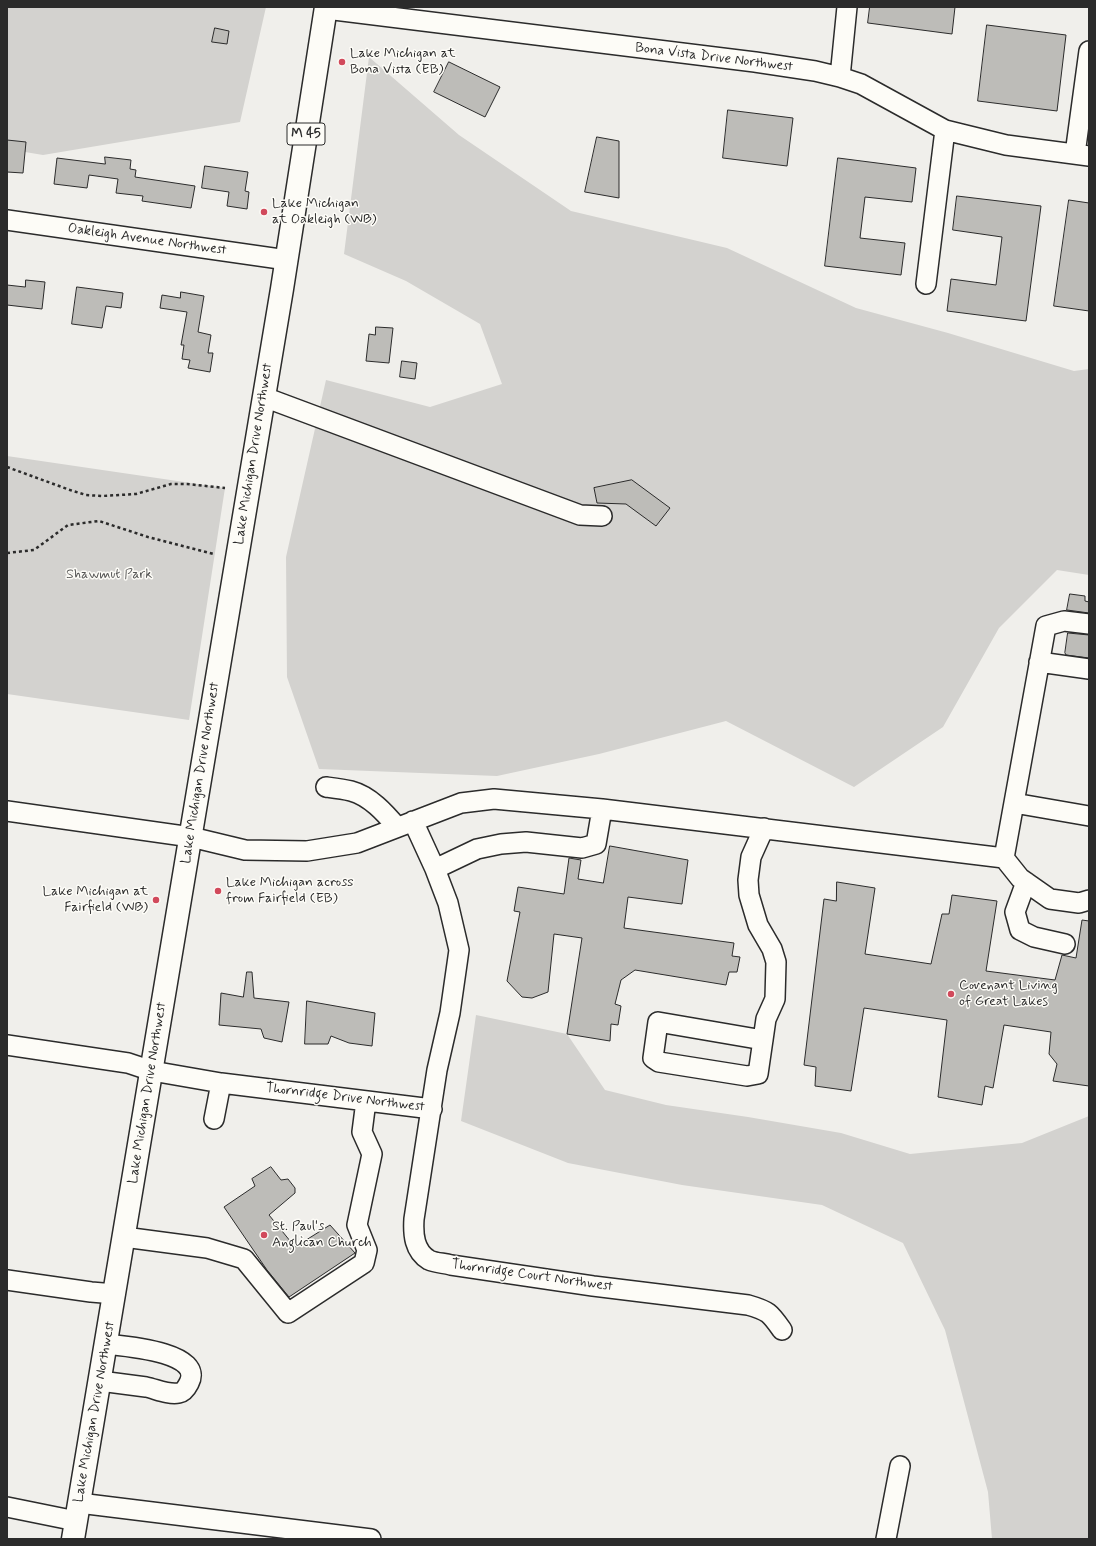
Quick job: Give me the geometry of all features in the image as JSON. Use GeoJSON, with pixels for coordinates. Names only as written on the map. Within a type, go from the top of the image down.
{"type":"FeatureCollection","features":[{"type":"Feature","properties":{"kind":"highway","name":"Lake Michigan Drive Northwest"},"geometry":{"type":"LineString","coordinates":[[76,1521],[264,397],[326,8]]}},
{"type":"Feature","properties":{"kind":"street"},"geometry":{"type":"LineString","coordinates":[[840,77],[847,7]]}},
{"type":"Feature","properties":{"kind":"street","name":"Bona Vista Drive Northwest"},"geometry":{"type":"LineString","coordinates":[[326,8],[754,62],[816,72],[840,77],[861,84],[945,130],[1006,145],[1082,155]]}},
{"type":"Feature","properties":{"kind":"street"},"geometry":{"type":"LineString","coordinates":[[1082,155],[1089,51]]}},
{"type":"Feature","properties":{"kind":"street"},"geometry":{"type":"LineString","coordinates":[[926,284],[945,130]]}},
{"type":"Feature","properties":{"kind":"street","name":"Oakleigh Avenue Northwest"},"geometry":{"type":"LineString","coordinates":[[7,220],[286,260]]}},
{"type":"Feature","properties":{"kind":"street"},"geometry":{"type":"LineString","coordinates":[[264,397],[580,515],[602,516]]}},
{"type":"Feature","properties":{"kind":"street"},"geometry":{"type":"LineString","coordinates":[[1004,858],[1046,626],[1064,621],[1089,624]]}},
{"type":"Feature","properties":{"kind":"street"},"geometry":{"type":"LineString","coordinates":[[1039,662],[1089,669]]}},
{"type":"Feature","properties":{"kind":"street","name":"Thornridge Drive Northwest"},"geometry":{"type":"LineString","coordinates":[[7,1045],[128,1063],[152,1071],[221,1083],[432,1109],[437,1070],[450,1013],[459,950],[448,903],[435,869],[405,824],[361,795],[351,791],[326,786]]}},
{"type":"Feature","properties":{"kind":"street"},"geometry":{"type":"LineString","coordinates":[[7,811],[191,837],[245,850],[307,851],[357,843],[461,803],[494,799],[602,809],[1004,858],[1020,878],[1050,898],[1079,903],[1089,900]]}},
{"type":"Feature","properties":{"kind":"street"},"geometry":{"type":"LineString","coordinates":[[1014,803],[1089,816]]}},
{"type":"Feature","properties":{"kind":"street"},"geometry":{"type":"LineString","coordinates":[[435,869],[477,849],[501,844],[526,842],[582,848],[596,844],[602,809]]}},
{"type":"Feature","properties":{"kind":"street"},"geometry":{"type":"LineString","coordinates":[[763,1040],[658,1022],[653,1058],[659,1062],[748,1076],[758,1074],[763,1040],[766,1019],[775,999],[776,962],[772,948],[758,925],[749,895],[748,880],[751,857],[764,828]]}},
{"type":"Feature","properties":{"kind":"street"},"geometry":{"type":"LineString","coordinates":[[1026,882],[1015,912],[1020,930],[1034,937],[1065,944]]}},
{"type":"Feature","properties":{"kind":"street"},"geometry":{"type":"LineString","coordinates":[[214,1119],[221,1083]]}},
{"type":"Feature","properties":{"kind":"street"},"geometry":{"type":"LineString","coordinates":[[124,1238],[207,1248],[244,1259],[288,1313],[364,1263],[367,1250],[357,1225],[372,1154],[362,1132],[366,1100]]}},
{"type":"Feature","properties":{"kind":"street","name":"Thornridge Court Northwest"},"geometry":{"type":"LineString","coordinates":[[432,1109],[414,1220],[413,1236],[419,1251],[429,1260],[585,1284],[748,1306],[761,1309],[770,1314],[782,1330]]}},
{"type":"Feature","properties":{"kind":"street"},"geometry":{"type":"LineString","coordinates":[[7,1280],[115,1294]]}},
{"type":"Feature","properties":{"kind":"street"},"geometry":{"type":"LineString","coordinates":[[100,1381],[179,1393],[186,1388],[191,1379],[190,1368],[184,1362],[174,1357],[156,1351],[106,1344]]}},
{"type":"Feature","properties":{"kind":"street"},"geometry":{"type":"LineString","coordinates":[[886,1539],[900,1466]]}},
{"type":"Feature","properties":{"kind":"street"},"geometry":{"type":"LineString","coordinates":[[7,1507],[76,1521],[371,1539]]}},
{"type":"Feature","properties":{"kind":"path"},"geometry":{"type":"LineString","coordinates":[[7,467],[86,495],[102,496],[136,494],[171,484],[225,488]]}},
{"type":"Feature","properties":{"kind":"path"},"geometry":{"type":"LineString","coordinates":[[7,553],[34,550],[68,525],[99,521],[148,537],[214,554]]}},
{"type":"Feature","properties":{"kind":"green space"},"geometry":{"type":"Polygon","coordinates":[[[7,7],[266,7],[240,122],[43,155],[7,149],[7,7]]]}},
{"type":"Feature","properties":{"kind":"green space"},"geometry":{"type":"Polygon","coordinates":[[[369,57],[459,135],[571,211],[727,248],[856,308],[948,333],[1074,371],[1089,369],[1089,575],[1057,570],[999,628],[943,727],[854,787],[726,721],[599,754],[497,776],[319,769],[287,677],[286,557],[326,380],[430,407],[502,384],[480,324],[406,281],[344,254],[369,57]]]}},
{"type":"Feature","properties":{"kind":"green space","name":"Shawmut Park"},"geometry":{"type":"Polygon","coordinates":[[[7,456],[225,488],[189,720],[7,694],[7,456]]]}},
{"type":"Feature","properties":{"kind":"green space"},"geometry":{"type":"Polygon","coordinates":[[[476,1015],[567,1034],[605,1090],[666,1105],[841,1133],[910,1154],[1022,1143],[1089,1116],[1089,1539],[992,1539],[988,1492],[945,1330],[903,1243],[822,1205],[682,1185],[568,1163],[461,1121],[476,1015]]]}},
{"type":"Feature","properties":{"kind":"building"},"geometry":{"type":"Polygon","coordinates":[[[870,7],[955,7],[952,34],[868,23],[870,7]]]}},
{"type":"Feature","properties":{"kind":"building"},"geometry":{"type":"Polygon","coordinates":[[[987,25],[1066,35],[1057,111],[978,101],[987,25]]]}},
{"type":"Feature","properties":{"kind":"building"},"geometry":{"type":"Polygon","coordinates":[[[215,28],[229,31],[227,44],[212,42],[215,28]]]}},
{"type":"Feature","properties":{"kind":"building"},"geometry":{"type":"Polygon","coordinates":[[[449,62],[500,87],[485,117],[434,92],[449,62]]]}},
{"type":"Feature","properties":{"kind":"building"},"geometry":{"type":"Polygon","coordinates":[[[728,110],[793,118],[787,166],[723,158],[728,110]]]}},
{"type":"Feature","properties":{"kind":"building"},"geometry":{"type":"Polygon","coordinates":[[[597,137],[619,141],[619,198],[585,192],[597,137]]]}},
{"type":"Feature","properties":{"kind":"building"},"geometry":{"type":"Polygon","coordinates":[[[7,140],[26,142],[23,173],[7,172],[7,140]]]}},
{"type":"Feature","properties":{"kind":"building"},"geometry":{"type":"Polygon","coordinates":[[[105,157],[131,160],[130,169],[136,170],[135,177],[195,186],[191,208],[142,201],[143,196],[116,193],[118,179],[89,175],[87,188],[54,184],[57,158],[105,164],[105,157]]]}},
{"type":"Feature","properties":{"kind":"building"},"geometry":{"type":"Polygon","coordinates":[[[838,158],[916,168],[912,202],[865,197],[860,238],[905,243],[901,275],[825,266],[838,158]]]}},
{"type":"Feature","properties":{"kind":"building"},"geometry":{"type":"Polygon","coordinates":[[[205,166],[248,172],[245,191],[249,192],[247,209],[227,206],[229,192],[202,188],[205,166]]]}},
{"type":"Feature","properties":{"kind":"building"},"geometry":{"type":"Polygon","coordinates":[[[957,196],[1041,206],[1026,321],[947,311],[951,279],[996,285],[1002,237],[953,230],[957,196]]]}},
{"type":"Feature","properties":{"kind":"building"},"geometry":{"type":"Polygon","coordinates":[[[1069,200],[1089,203],[1089,311],[1054,306],[1069,200]]]}},
{"type":"Feature","properties":{"kind":"building"},"geometry":{"type":"Polygon","coordinates":[[[26,280],[45,282],[42,309],[7,305],[7,285],[25,287],[26,280]]]}},
{"type":"Feature","properties":{"kind":"building"},"geometry":{"type":"Polygon","coordinates":[[[77,287],[123,293],[121,308],[106,306],[102,328],[72,324],[77,287]]]}},
{"type":"Feature","properties":{"kind":"building"},"geometry":{"type":"Polygon","coordinates":[[[181,292],[204,296],[198,332],[211,335],[208,353],[213,353],[210,372],[188,368],[190,360],[182,359],[184,345],[181,345],[187,312],[160,308],[162,295],[180,298],[181,292]]]}},
{"type":"Feature","properties":{"kind":"building"},"geometry":{"type":"Polygon","coordinates":[[[376,327],[393,328],[389,363],[366,361],[369,334],[375,335],[376,327]]]}},
{"type":"Feature","properties":{"kind":"building"},"geometry":{"type":"Polygon","coordinates":[[[402,361],[417,363],[415,379],[400,377],[402,361]]]}},
{"type":"Feature","properties":{"kind":"building"},"geometry":{"type":"Polygon","coordinates":[[[632,480],[670,508],[656,526],[626,504],[597,503],[594,488],[632,480]]]}},
{"type":"Feature","properties":{"kind":"building"},"geometry":{"type":"Polygon","coordinates":[[[1070,594],[1085,596],[1085,601],[1089,602],[1089,613],[1067,610],[1070,594]]]}},
{"type":"Feature","properties":{"kind":"building"},"geometry":{"type":"Polygon","coordinates":[[[1068,633],[1089,635],[1089,658],[1066,655],[1068,633]]]}},
{"type":"Feature","properties":{"kind":"building"},"geometry":{"type":"Polygon","coordinates":[[[610,846],[688,860],[682,904],[628,897],[624,928],[734,943],[732,956],[740,957],[737,972],[729,972],[726,985],[635,970],[621,980],[615,1004],[621,1006],[618,1025],[611,1024],[610,1041],[567,1034],[582,938],[554,934],[548,992],[532,998],[522,997],[507,981],[520,912],[514,911],[518,887],[564,894],[569,858],[581,860],[578,879],[603,883],[610,846]]]}},
{"type":"Feature","properties":{"kind":"building","name":"Covenant Living of Great Lakes"},"geometry":{"type":"Polygon","coordinates":[[[837,882],[875,888],[865,954],[931,964],[942,914],[949,914],[952,895],[997,901],[986,971],[1055,980],[1062,955],[1076,958],[1082,920],[1089,921],[1089,1086],[1053,1081],[1057,1064],[1049,1054],[1051,1032],[1004,1025],[993,1088],[985,1086],[982,1105],[938,1097],[947,1020],[864,1008],[851,1091],[815,1086],[816,1067],[804,1065],[824,899],[836,901],[837,882]]]}},
{"type":"Feature","properties":{"kind":"building"},"geometry":{"type":"Polygon","coordinates":[[[247,972],[252,972],[254,998],[289,1002],[282,1042],[264,1038],[261,1029],[219,1025],[221,993],[243,997],[247,972]]]}},
{"type":"Feature","properties":{"kind":"building"},"geometry":{"type":"Polygon","coordinates":[[[307,1001],[375,1013],[372,1046],[349,1043],[331,1036],[328,1044],[305,1044],[307,1001]]]}},
{"type":"Feature","properties":{"kind":"building","name":"St. Paul's Anglican Church"},"geometry":{"type":"Polygon","coordinates":[[[271,1167],[281,1180],[288,1179],[295,1188],[295,1193],[269,1215],[295,1247],[330,1225],[355,1253],[289,1297],[267,1270],[224,1207],[255,1186],[252,1179],[271,1167]]]}},
{"type":"Feature","properties":{"kind":"place","name":"Lake Michigan at Bona Vista (EB)"},"geometry":{"type":"Point","coordinates":[342,62]}},
{"type":"Feature","properties":{"kind":"place","name":"Lake Michigan at Oakleigh (WB)"},"geometry":{"type":"Point","coordinates":[264,212]}},
{"type":"Feature","properties":{"kind":"place","name":"Lake Michigan across from Fairfield (EB)"},"geometry":{"type":"Point","coordinates":[218,891]}},
{"type":"Feature","properties":{"kind":"place","name":"Lake Michigan at Fairfield (WB)"},"geometry":{"type":"Point","coordinates":[156,900]}},
{"type":"Feature","properties":{"kind":"place","name":"Covenant Living of Great Lakes"},"geometry":{"type":"Point","coordinates":[951,994]}},
{"type":"Feature","properties":{"kind":"place","name":"St. Paul's Anglican Church"},"geometry":{"type":"Point","coordinates":[264,1235]}}]}
